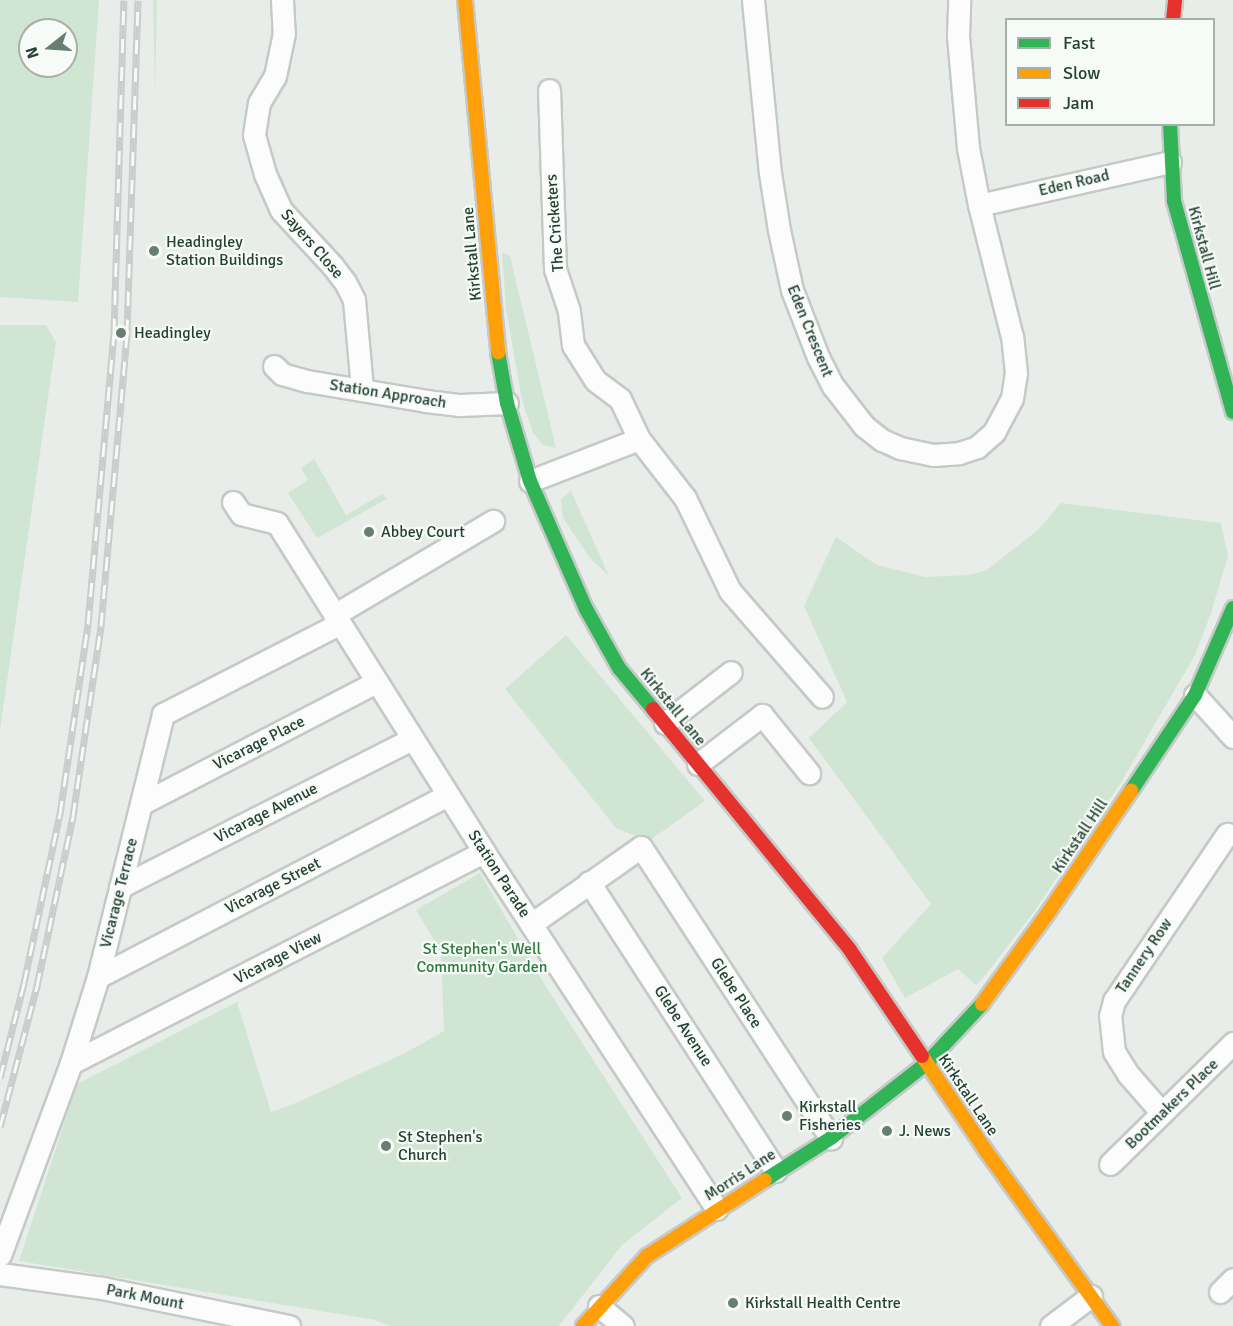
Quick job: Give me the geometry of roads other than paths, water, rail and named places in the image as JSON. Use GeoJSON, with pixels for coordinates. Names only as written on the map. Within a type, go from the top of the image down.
{"type":"FeatureCollection","features":[{"type":"Feature","properties":{"kind":"main road","name":"Kirkstall Lane"},"geometry":{"type":"LineString","coordinates":[[465,0],[495,333],[507,403],[530,481],[586,609],[619,668],[850,950],[927,1064],[1112,1326]]}},
{"type":"Feature","properties":{"kind":"main road"},"geometry":{"type":"LineString","coordinates":[[1173,18],[1175,0]]}},
{"type":"Feature","properties":{"kind":"main road","name":"Kirkstall Hill"},"geometry":{"type":"LineString","coordinates":[[1170,126],[1170,162],[1174,201],[1233,412]]}},
{"type":"Feature","properties":{"kind":"main road","name":"Kirkstall Hill"},"geometry":{"type":"LineString","coordinates":[[927,1064],[994,988],[1195,695],[1233,608]]}},
{"type":"Feature","properties":{"kind":"main road","name":"Morris Lane"},"geometry":{"type":"LineString","coordinates":[[583,1326],[647,1256],[776,1171],[831,1138],[927,1064]]}},
{"type":"Feature","properties":{"kind":"street","name":"Sayers Close"},"geometry":{"type":"LineString","coordinates":[[282,0],[284,33],[275,76],[259,103],[254,135],[265,174],[281,210],[332,265],[345,282],[354,300],[362,388]]}},
{"type":"Feature","properties":{"kind":"street","name":"Eden Crescent"},"geometry":{"type":"LineString","coordinates":[[753,0],[770,173],[792,290],[818,357],[833,387],[864,426],[882,440],[900,448],[933,455],[959,453],[978,447],[994,432],[1012,398],[1016,373],[1012,337],[979,205],[968,148],[957,36],[959,0]]}},
{"type":"Feature","properties":{"kind":"street","name":"The Cricketers"},"geometry":{"type":"LineString","coordinates":[[549,90],[555,269],[569,311],[573,345],[595,380],[620,399],[639,439],[685,498],[730,591],[822,697]]}},
{"type":"Feature","properties":{"kind":"street","name":"Eden Road"},"geometry":{"type":"LineString","coordinates":[[979,205],[1170,162]]}},
{"type":"Feature","properties":{"kind":"street","name":"Station Approach"},"geometry":{"type":"LineString","coordinates":[[273,366],[282,374],[307,381],[460,405],[507,403]]}},
{"type":"Feature","properties":{"kind":"street"},"geometry":{"type":"LineString","coordinates":[[530,481],[639,439]]}},
{"type":"Feature","properties":{"kind":"street","name":"Station Parade"},"geometry":{"type":"LineString","coordinates":[[233,502],[241,514],[278,524],[484,852],[717,1209]]}},
{"type":"Feature","properties":{"kind":"street","name":"Vicarage Terrace"},"geometry":{"type":"LineString","coordinates":[[0,1255],[71,1063],[98,977],[163,714],[337,619],[493,521]]}},
{"type":"Feature","properties":{"kind":"street"},"geometry":{"type":"LineString","coordinates":[[665,723],[732,672]]}},
{"type":"Feature","properties":{"kind":"street","name":"Vicarage Place"},"geometry":{"type":"LineString","coordinates":[[141,804],[376,682]]}},
{"type":"Feature","properties":{"kind":"street"},"geometry":{"type":"LineString","coordinates":[[1195,695],[1233,737]]}},
{"type":"Feature","properties":{"kind":"street"},"geometry":{"type":"LineString","coordinates":[[698,764],[762,715],[809,773]]}},
{"type":"Feature","properties":{"kind":"street","name":"Vicarage Avenue"},"geometry":{"type":"LineString","coordinates":[[120,887],[412,739]]}},
{"type":"Feature","properties":{"kind":"street","name":"Vicarage Street"},"geometry":{"type":"LineString","coordinates":[[98,977],[448,795]]}},
{"type":"Feature","properties":{"kind":"street","name":"Tannery Row"},"geometry":{"type":"LineString","coordinates":[[1162,1113],[1128,1074],[1114,1052],[1110,1016],[1114,1000],[1227,834]]}},
{"type":"Feature","properties":{"kind":"street","name":"Glebe Place"},"geometry":{"type":"LineString","coordinates":[[589,882],[641,848],[831,1138]]}},
{"type":"Feature","properties":{"kind":"street","name":"Vicarage View"},"geometry":{"type":"LineString","coordinates":[[71,1063],[484,852]]}},
{"type":"Feature","properties":{"kind":"street"},"geometry":{"type":"LineString","coordinates":[[531,924],[589,882]]}},
{"type":"Feature","properties":{"kind":"street","name":"Glebe Avenue"},"geometry":{"type":"LineString","coordinates":[[589,882],[776,1171]]}},
{"type":"Feature","properties":{"kind":"street","name":"Bootmakers Place"},"geometry":{"type":"LineString","coordinates":[[1110,1164],[1233,1043]]}},
{"type":"Feature","properties":{"kind":"street","name":"Park Mount"},"geometry":{"type":"LineString","coordinates":[[0,1274],[102,1288],[289,1326]]}},
{"type":"Feature","properties":{"kind":"street"},"geometry":{"type":"LineString","coordinates":[[1051,1326],[1091,1296]]}},
{"type":"Feature","properties":{"kind":"street"},"geometry":{"type":"LineString","coordinates":[[599,1306],[623,1326]]}},
{"type":"Feature","properties":{"kind":"railway"},"geometry":{"type":"LineString","coordinates":[[0,1078],[24,983],[60,814],[88,624],[114,332],[124,0]]}},
{"type":"Feature","properties":{"kind":"railway"},"geometry":{"type":"LineString","coordinates":[[0,1127],[37,986],[73,816],[101,626],[127,333],[138,0]]}},
{"type":"Feature","properties":{"kind":"place","name":"Headingley Station Buildings"},"geometry":{"type":"Point","coordinates":[154,251]}},
{"type":"Feature","properties":{"kind":"place","name":"Headingley"},"geometry":{"type":"Point","coordinates":[121,333]}},
{"type":"Feature","properties":{"kind":"place","name":"Abbey Court"},"geometry":{"type":"Point","coordinates":[369,532]}},
{"type":"Feature","properties":{"kind":"place","name":"Kirkstall Fisheries"},"geometry":{"type":"Point","coordinates":[787,1116]}},
{"type":"Feature","properties":{"kind":"place","name":"J. News"},"geometry":{"type":"Point","coordinates":[887,1131]}},
{"type":"Feature","properties":{"kind":"place","name":"St Stephen's Church"},"geometry":{"type":"Point","coordinates":[386,1146]}},
{"type":"Feature","properties":{"kind":"place","name":"Kirkstall Health Centre"},"geometry":{"type":"Point","coordinates":[733,1303]}},
{"type":"Feature","properties":{"kind":"park label","name":"St Stephen's Well Community Garden"},"geometry":{"type":"Point","coordinates":[482,958]}}]}
